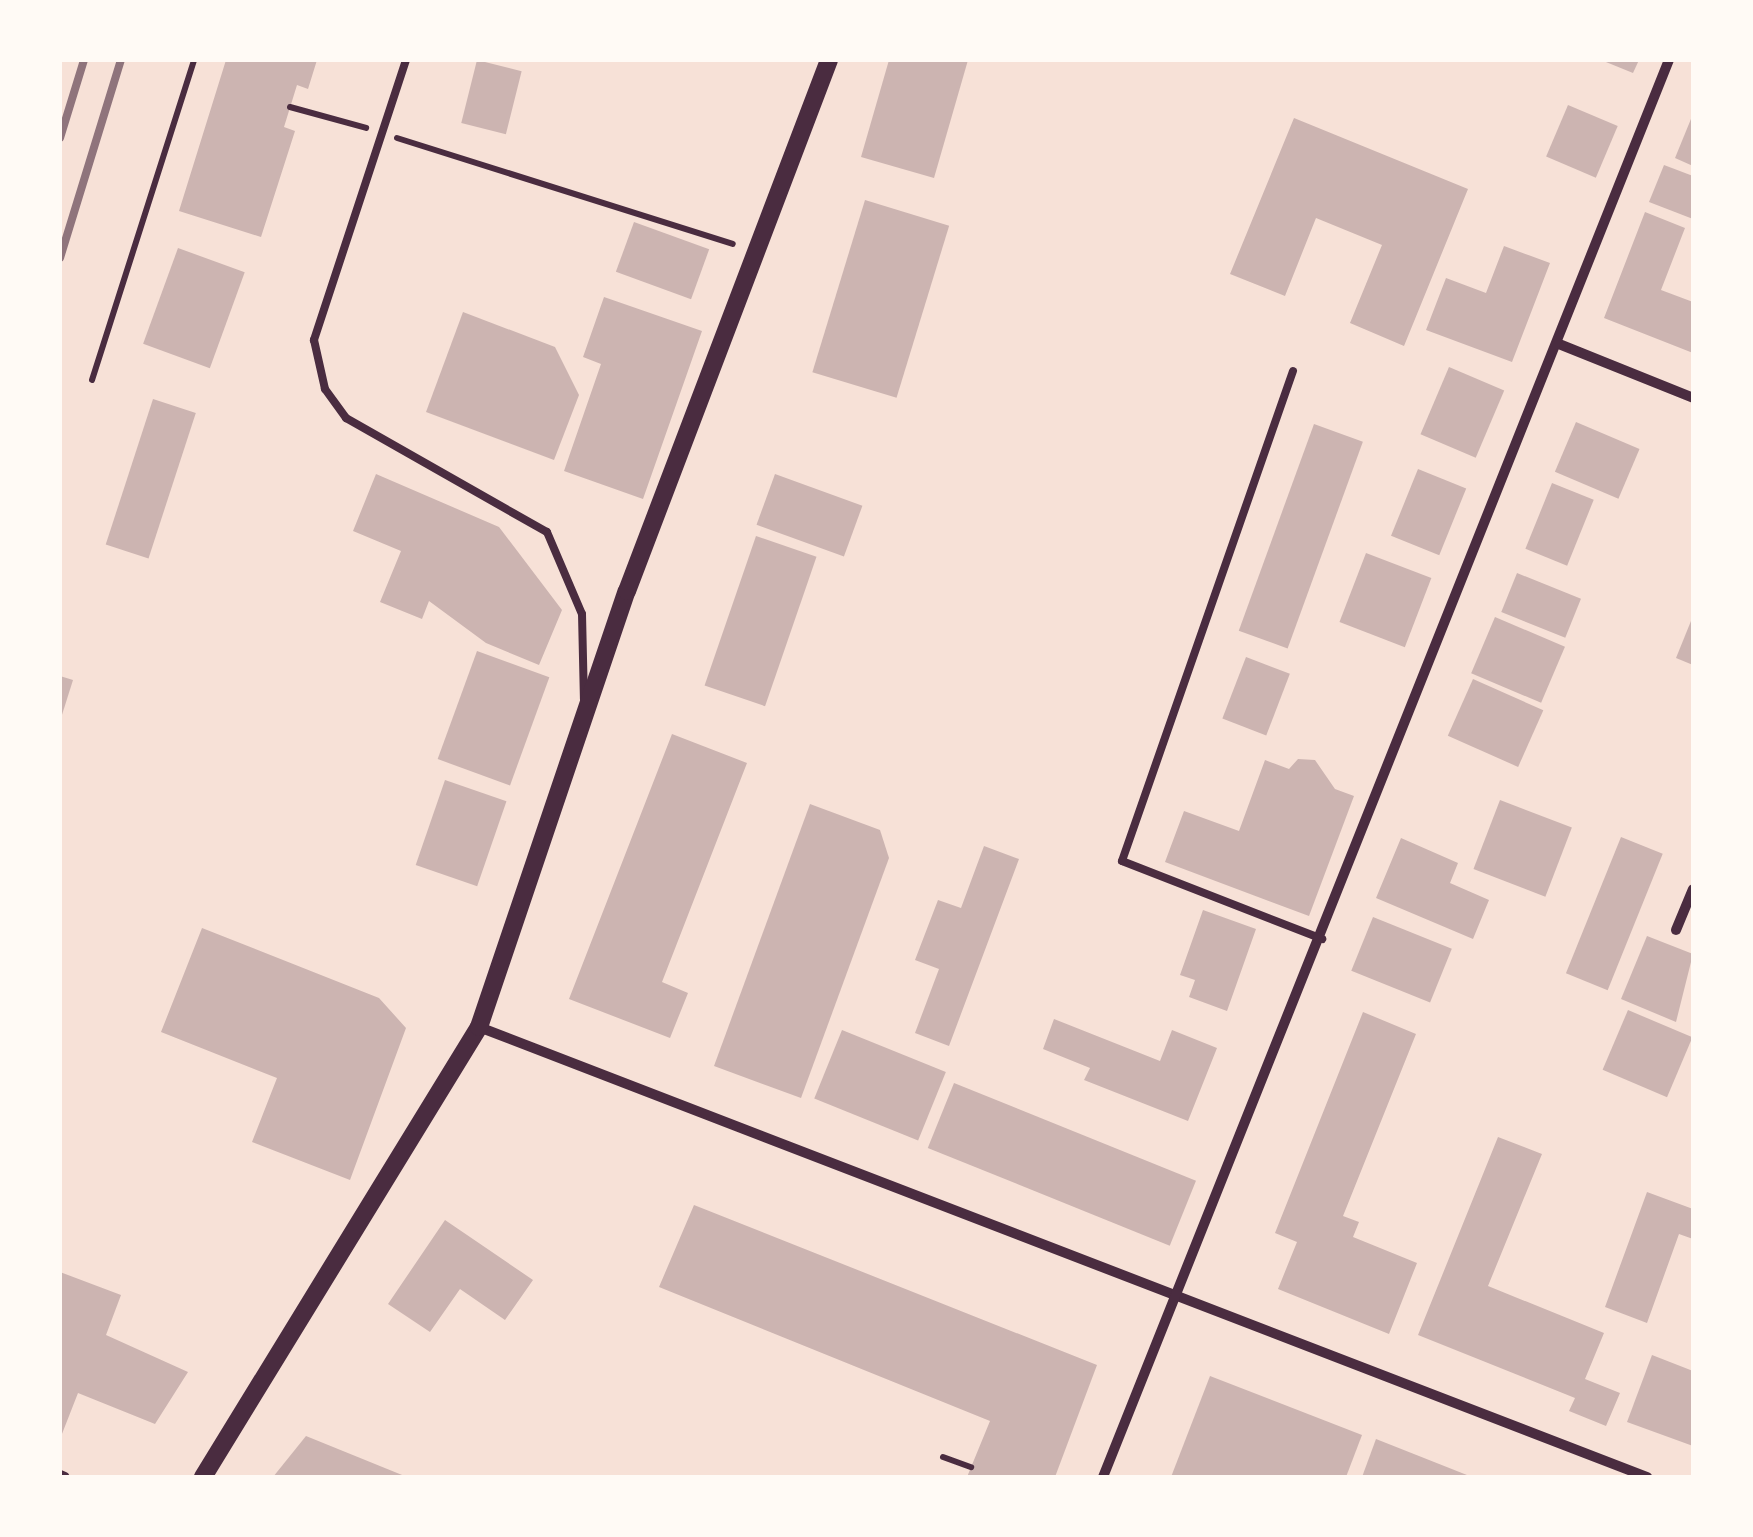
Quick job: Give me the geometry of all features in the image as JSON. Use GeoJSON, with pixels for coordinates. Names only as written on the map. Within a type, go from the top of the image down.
{"type":"FeatureCollection","features":[{"type":"Feature","properties":{"kind":"street"},"geometry":{"type":"LineString","coordinates":[[202,1477],[478,1028],[584,720],[829,60]]}},
{"type":"Feature","properties":{"kind":"street"},"geometry":{"type":"LineString","coordinates":[[1103,1477],[1171,1292],[1322,939],[1669,60]]}},
{"type":"Feature","properties":{"kind":"street"},"geometry":{"type":"LineString","coordinates":[[1559,344],[1693,398]]}},
{"type":"Feature","properties":{"kind":"street"},"geometry":{"type":"LineString","coordinates":[[1676,930],[1693,888]]}},
{"type":"Feature","properties":{"kind":"street"},"geometry":{"type":"LineString","coordinates":[[478,1028],[1647,1477]]}},
{"type":"Feature","properties":{"kind":"lane"},"geometry":{"type":"LineString","coordinates":[[406,60],[314,340],[325,389],[346,418],[547,532],[582,614],[584,720]]}},
{"type":"Feature","properties":{"kind":"lane"},"geometry":{"type":"LineString","coordinates":[[1293,371],[1122,861],[1322,939]]}},
{"type":"Feature","properties":{"kind":"path"},"geometry":{"type":"LineString","coordinates":[[92,380],[194,60]]}},
{"type":"Feature","properties":{"kind":"path"},"geometry":{"type":"LineString","coordinates":[[290,107],[759,252]]}},
{"type":"Feature","properties":{"kind":"path"},"geometry":{"type":"LineString","coordinates":[[942,1457],[971,1467]]}},
{"type":"Feature","properties":{"kind":"building"},"geometry":{"type":"Polygon","coordinates":[[[226,60],[317,60],[308,89],[297,85],[284,127],[295,131],[261,237],[179,211],[226,60]]]}},
{"type":"Feature","properties":{"kind":"building"},"geometry":{"type":"Polygon","coordinates":[[[477,60],[522,71],[506,134],[461,123],[477,60]]]}},
{"type":"Feature","properties":{"kind":"building"},"geometry":{"type":"Polygon","coordinates":[[[889,60],[968,60],[934,178],[861,157],[889,60]]]}},
{"type":"Feature","properties":{"kind":"building"},"geometry":{"type":"Polygon","coordinates":[[[1601,60],[1639,60],[1633,73],[1601,60]]]}},
{"type":"Feature","properties":{"kind":"building"},"geometry":{"type":"Polygon","coordinates":[[[1568,105],[1618,126],[1596,178],[1546,157],[1568,105]]]}},
{"type":"Feature","properties":{"kind":"building"},"geometry":{"type":"Polygon","coordinates":[[[1693,114],[1693,166],[1675,158],[1693,114]]]}},
{"type":"Feature","properties":{"kind":"building"},"geometry":{"type":"Polygon","coordinates":[[[1294,118],[1468,189],[1404,346],[1350,323],[1382,245],[1316,218],[1285,296],[1230,274],[1294,118]]]}},
{"type":"Feature","properties":{"kind":"building"},"geometry":{"type":"Polygon","coordinates":[[[1664,165],[1693,176],[1693,219],[1649,202],[1664,165]]]}},
{"type":"Feature","properties":{"kind":"building"},"geometry":{"type":"Polygon","coordinates":[[[865,200],[949,226],[897,398],[812,372],[865,200]]]}},
{"type":"Feature","properties":{"kind":"building"},"geometry":{"type":"Polygon","coordinates":[[[1645,212],[1685,228],[1661,290],[1693,302],[1693,353],[1604,318],[1645,212]]]}},
{"type":"Feature","properties":{"kind":"building"},"geometry":{"type":"Polygon","coordinates":[[[634,222],[709,249],[691,299],[616,272],[634,222]]]}},
{"type":"Feature","properties":{"kind":"building"},"geometry":{"type":"Polygon","coordinates":[[[1504,246],[1550,263],[1512,362],[1426,330],[1446,278],[1486,293],[1504,246]]]}},
{"type":"Feature","properties":{"kind":"building"},"geometry":{"type":"Polygon","coordinates":[[[178,248],[245,272],[210,368],[143,344],[178,248]]]}},
{"type":"Feature","properties":{"kind":"building"},"geometry":{"type":"Polygon","coordinates":[[[604,297],[702,331],[643,499],[564,471],[601,364],[583,357],[604,297]]]}},
{"type":"Feature","properties":{"kind":"building"},"geometry":{"type":"Polygon","coordinates":[[[463,312],[555,347],[579,395],[554,460],[426,412],[463,312]]]}},
{"type":"Feature","properties":{"kind":"building"},"geometry":{"type":"Polygon","coordinates":[[[1449,367],[1504,390],[1476,458],[1420,434],[1449,367]]]}},
{"type":"Feature","properties":{"kind":"building"},"geometry":{"type":"Polygon","coordinates":[[[153,399],[196,413],[149,558],[106,545],[153,399]]]}},
{"type":"Feature","properties":{"kind":"building"},"geometry":{"type":"Polygon","coordinates":[[[1576,422],[1640,449],[1618,499],[1555,472],[1576,422]]]}},
{"type":"Feature","properties":{"kind":"building"},"geometry":{"type":"Polygon","coordinates":[[[1314,424],[1363,442],[1288,649],[1239,631],[1314,424]]]}},
{"type":"Feature","properties":{"kind":"building"},"geometry":{"type":"Polygon","coordinates":[[[1418,469],[1466,488],[1439,555],[1391,536],[1418,469]]]}},
{"type":"Feature","properties":{"kind":"building"},"geometry":{"type":"Polygon","coordinates":[[[376,474],[499,527],[562,610],[539,665],[486,643],[429,601],[422,619],[380,602],[401,551],[353,531],[376,474]]]}},
{"type":"Feature","properties":{"kind":"building"},"geometry":{"type":"Polygon","coordinates":[[[775,474],[862,506],[844,557],[757,525],[775,474]]]}},
{"type":"Feature","properties":{"kind":"building"},"geometry":{"type":"Polygon","coordinates":[[[1552,483],[1594,500],[1567,566],[1525,549],[1552,483]]]}},
{"type":"Feature","properties":{"kind":"building"},"geometry":{"type":"Polygon","coordinates":[[[756,536],[817,557],[765,706],[705,685],[756,536]]]}},
{"type":"Feature","properties":{"kind":"building"},"geometry":{"type":"Polygon","coordinates":[[[1366,553],[1431,578],[1405,647],[1339,622],[1366,553]]]}},
{"type":"Feature","properties":{"kind":"building"},"geometry":{"type":"Polygon","coordinates":[[[1517,573],[1581,599],[1565,638],[1501,612],[1517,573]]]}},
{"type":"Feature","properties":{"kind":"building"},"geometry":{"type":"Polygon","coordinates":[[[1693,616],[1693,665],[1676,658],[1693,616]]]}},
{"type":"Feature","properties":{"kind":"building"},"geometry":{"type":"Polygon","coordinates":[[[1495,617],[1565,647],[1541,703],[1471,673],[1495,617]]]}},
{"type":"Feature","properties":{"kind":"building"},"geometry":{"type":"Polygon","coordinates":[[[477,651],[549,677],[510,785],[438,759],[477,651]]]}},
{"type":"Feature","properties":{"kind":"building"},"geometry":{"type":"Polygon","coordinates":[[[1246,657],[1290,674],[1266,735],[1222,719],[1246,657]]]}},
{"type":"Feature","properties":{"kind":"building"},"geometry":{"type":"Polygon","coordinates":[[[60,676],[73,680],[61,718],[60,718],[60,676]]]}},
{"type":"Feature","properties":{"kind":"building"},"geometry":{"type":"Polygon","coordinates":[[[1473,679],[1543,710],[1518,767],[1448,736],[1473,679]]]}},
{"type":"Feature","properties":{"kind":"building"},"geometry":{"type":"Polygon","coordinates":[[[672,734],[747,763],[662,982],[688,993],[670,1038],[569,999],[672,734]]]}},
{"type":"Feature","properties":{"kind":"building"},"geometry":{"type":"Polygon","coordinates":[[[1298,759],[1315,760],[1335,789],[1354,796],[1309,916],[1165,862],[1184,811],[1239,831],[1265,760],[1289,769],[1298,759]]]}},
{"type":"Feature","properties":{"kind":"building"},"geometry":{"type":"Polygon","coordinates":[[[445,780],[506,801],[477,886],[416,865],[445,780]]]}},
{"type":"Feature","properties":{"kind":"building"},"geometry":{"type":"Polygon","coordinates":[[[1500,800],[1572,828],[1545,897],[1473,869],[1500,800]]]}},
{"type":"Feature","properties":{"kind":"building"},"geometry":{"type":"Polygon","coordinates":[[[810,804],[880,830],[889,858],[801,1098],[714,1066],[810,804]]]}},
{"type":"Feature","properties":{"kind":"building"},"geometry":{"type":"Polygon","coordinates":[[[1621,837],[1663,854],[1608,990],[1566,973],[1621,837]]]}},
{"type":"Feature","properties":{"kind":"building"},"geometry":{"type":"Polygon","coordinates":[[[1401,838],[1458,863],[1450,883],[1489,900],[1473,939],[1376,898],[1401,838]]]}},
{"type":"Feature","properties":{"kind":"building"},"geometry":{"type":"Polygon","coordinates":[[[984,846],[1019,859],[949,1046],[915,1033],[939,969],[915,960],[938,900],[961,908],[984,846]]]}},
{"type":"Feature","properties":{"kind":"building"},"geometry":{"type":"Polygon","coordinates":[[[1203,910],[1256,929],[1227,1011],[1189,997],[1195,980],[1180,975],[1203,910]]]}},
{"type":"Feature","properties":{"kind":"building"},"geometry":{"type":"Polygon","coordinates":[[[1373,917],[1452,949],[1430,1003],[1351,971],[1373,917]]]}},
{"type":"Feature","properties":{"kind":"building"},"geometry":{"type":"Polygon","coordinates":[[[202,928],[379,998],[406,1028],[350,1180],[252,1142],[277,1078],[161,1032],[202,928]]]}},
{"type":"Feature","properties":{"kind":"building"},"geometry":{"type":"Polygon","coordinates":[[[1647,936],[1693,954],[1676,1022],[1621,999],[1647,936]]]}},
{"type":"Feature","properties":{"kind":"building"},"geometry":{"type":"Polygon","coordinates":[[[1628,1010],[1692,1037],[1667,1097],[1603,1070],[1628,1010]]]}},
{"type":"Feature","properties":{"kind":"building"},"geometry":{"type":"Polygon","coordinates":[[[1363,1012],[1416,1034],[1343,1216],[1359,1222],[1353,1237],[1417,1263],[1389,1334],[1278,1289],[1297,1242],[1275,1233],[1363,1012]]]}},
{"type":"Feature","properties":{"kind":"building"},"geometry":{"type":"Polygon","coordinates":[[[1054,1019],[1160,1061],[1172,1030],[1217,1048],[1188,1121],[1084,1080],[1090,1068],[1043,1049],[1054,1019]]]}},
{"type":"Feature","properties":{"kind":"building"},"geometry":{"type":"Polygon","coordinates":[[[842,1030],[946,1072],[918,1141],[814,1099],[842,1030]]]}},
{"type":"Feature","properties":{"kind":"building"},"geometry":{"type":"Polygon","coordinates":[[[954,1083],[1196,1181],[1170,1246],[928,1148],[954,1083]]]}},
{"type":"Feature","properties":{"kind":"building"},"geometry":{"type":"Polygon","coordinates":[[[1498,1137],[1542,1154],[1488,1286],[1604,1333],[1585,1379],[1620,1393],[1606,1426],[1569,1411],[1575,1398],[1418,1335],[1498,1137]]]}},
{"type":"Feature","properties":{"kind":"building"},"geometry":{"type":"Polygon","coordinates":[[[1647,1192],[1693,1209],[1693,1239],[1679,1234],[1647,1323],[1605,1307],[1647,1192]]]}},
{"type":"Feature","properties":{"kind":"building"},"geometry":{"type":"Polygon","coordinates":[[[694,1205],[1097,1365],[1055,1477],[967,1477],[990,1421],[659,1287],[694,1205]]]}},
{"type":"Feature","properties":{"kind":"building"},"geometry":{"type":"Polygon","coordinates":[[[445,1220],[533,1280],[505,1320],[460,1289],[430,1332],[388,1304],[445,1220]]]}},
{"type":"Feature","properties":{"kind":"building"},"geometry":{"type":"Polygon","coordinates":[[[60,1272],[121,1295],[106,1335],[188,1372],[155,1424],[78,1393],[60,1439],[60,1272]]]}},
{"type":"Feature","properties":{"kind":"building"},"geometry":{"type":"Polygon","coordinates":[[[1652,1355],[1693,1371],[1693,1446],[1627,1422],[1652,1355]]]}},
{"type":"Feature","properties":{"kind":"building"},"geometry":{"type":"Polygon","coordinates":[[[1210,1376],[1362,1435],[1346,1477],[1171,1477],[1210,1376]]]}},
{"type":"Feature","properties":{"kind":"building"},"geometry":{"type":"Polygon","coordinates":[[[306,1436],[407,1477],[273,1477],[306,1436]]]}},
{"type":"Feature","properties":{"kind":"building"},"geometry":{"type":"Polygon","coordinates":[[[1376,1439],[1472,1477],[1362,1477],[1376,1439]]]}},
{"type":"Feature","properties":{"kind":"railway"},"geometry":{"type":"LineString","coordinates":[[60,138],[84,60]]}},
{"type":"Feature","properties":{"kind":"railway"},"geometry":{"type":"LineString","coordinates":[[60,258],[121,60]]}}]}
